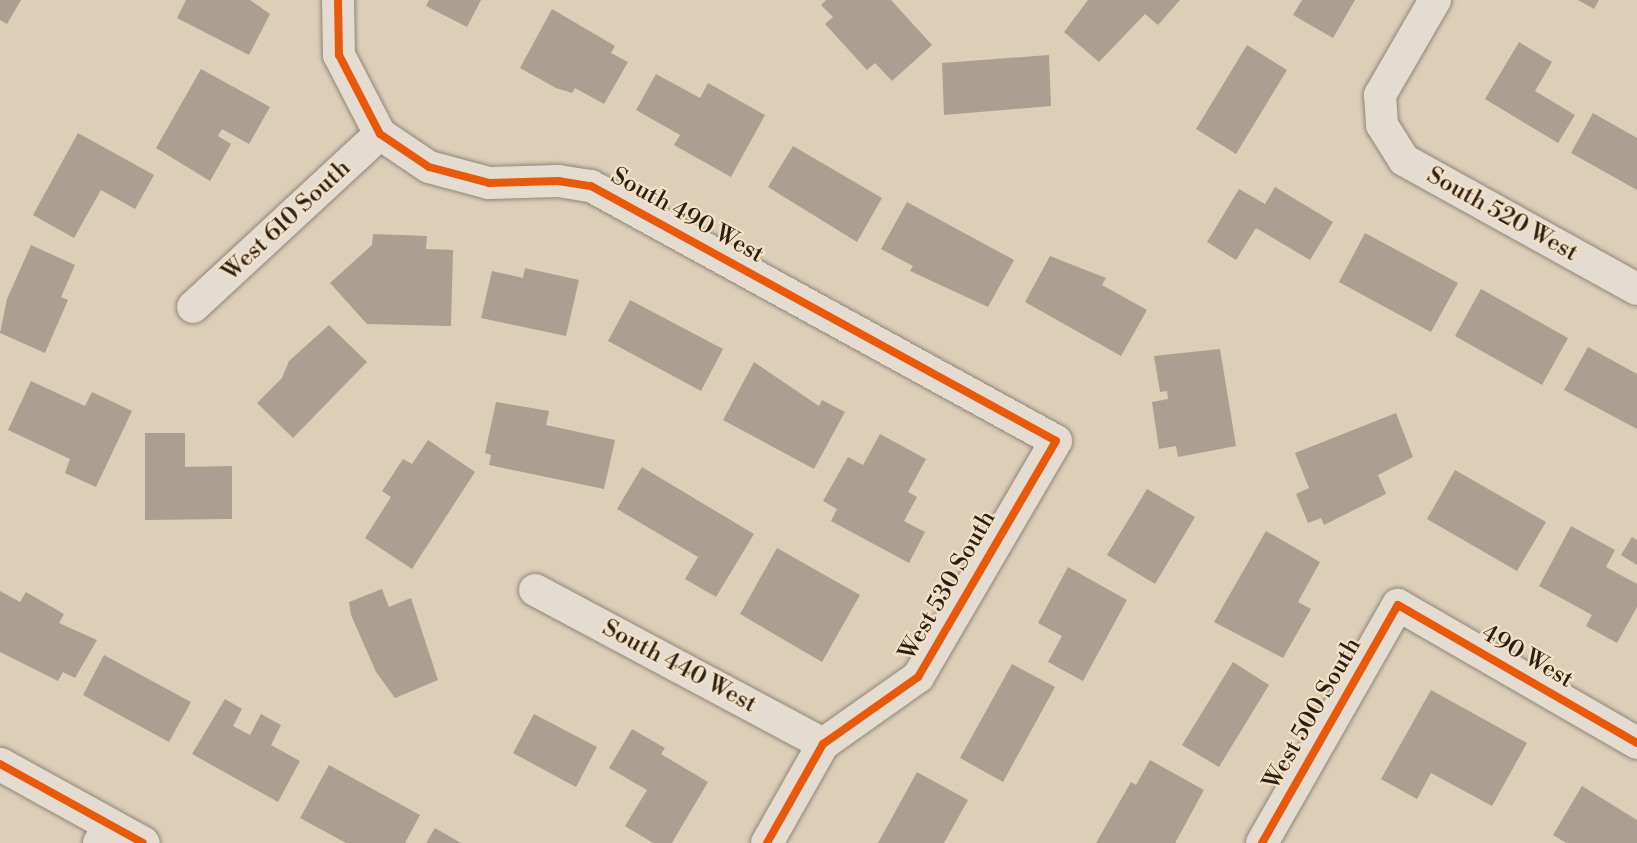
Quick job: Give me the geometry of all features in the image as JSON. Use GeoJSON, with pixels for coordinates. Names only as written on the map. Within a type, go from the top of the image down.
{"type":"FeatureCollection","features":[{"type":"Feature","properties":{"kind":"main road"},"geometry":{"type":"LineString","coordinates":[[0,764],[104,834],[143,843]]}},
{"type":"Feature","properties":{"kind":"street","name":"South 490 West"},"geometry":{"type":"LineString","coordinates":[[338,0],[339,55],[380,134],[429,167],[489,183],[558,181],[591,186],[1056,441]]}},
{"type":"Feature","properties":{"kind":"street","name":"South 520 West"},"geometry":{"type":"LineString","coordinates":[[1435,0],[1380,94],[1382,126],[1404,160],[1637,289]]}},
{"type":"Feature","properties":{"kind":"street","name":"West 610 South"},"geometry":{"type":"LineString","coordinates":[[193,307],[380,134]]}},
{"type":"Feature","properties":{"kind":"street","name":"West 530 South"},"geometry":{"type":"LineString","coordinates":[[767,843],[823,744],[918,677],[1056,441]]}},
{"type":"Feature","properties":{"kind":"street","name":"South 440 West"},"geometry":{"type":"LineString","coordinates":[[535,590],[823,744]]}},
{"type":"Feature","properties":{"kind":"street","name":"490 West"},"geometry":{"type":"LineString","coordinates":[[1398,605],[1637,743]]}},
{"type":"Feature","properties":{"kind":"street","name":"West 500 South"},"geometry":{"type":"LineString","coordinates":[[1262,843],[1398,605]]}},
{"type":"Feature","properties":{"kind":"building"},"geometry":{"type":"Polygon","coordinates":[[[0,0],[21,0],[7,24],[0,20],[0,0]]]}},
{"type":"Feature","properties":{"kind":"building"},"geometry":{"type":"Polygon","coordinates":[[[186,0],[250,0],[270,14],[249,55],[177,18],[186,0]]]}},
{"type":"Feature","properties":{"kind":"building"},"geometry":{"type":"Polygon","coordinates":[[[429,0],[481,0],[467,27],[426,6],[429,0]]]}},
{"type":"Feature","properties":{"kind":"building"},"geometry":{"type":"Polygon","coordinates":[[[826,0],[891,0],[932,45],[892,81],[875,63],[867,70],[825,24],[833,17],[821,5],[826,0]]]}},
{"type":"Feature","properties":{"kind":"building"},"geometry":{"type":"Polygon","coordinates":[[[1088,0],[1180,0],[1158,25],[1145,14],[1099,62],[1064,32],[1088,0]]]}},
{"type":"Feature","properties":{"kind":"building"},"geometry":{"type":"Polygon","coordinates":[[[1302,0],[1355,0],[1333,38],[1293,15],[1302,0]]]}},
{"type":"Feature","properties":{"kind":"building"},"geometry":{"type":"Polygon","coordinates":[[[1578,0],[1599,0],[1594,9],[1578,0]]]}},
{"type":"Feature","properties":{"kind":"building"},"geometry":{"type":"Polygon","coordinates":[[[552,9],[615,46],[611,53],[628,62],[604,104],[575,88],[572,93],[556,88],[520,68],[552,9]]]}},
{"type":"Feature","properties":{"kind":"building"},"geometry":{"type":"Polygon","coordinates":[[[1519,42],[1552,62],[1535,91],[1575,115],[1558,143],[1485,99],[1519,42]]]}},
{"type":"Feature","properties":{"kind":"building"},"geometry":{"type":"Polygon","coordinates":[[[1247,45],[1287,70],[1236,154],[1196,129],[1247,45]]]}},
{"type":"Feature","properties":{"kind":"building"},"geometry":{"type":"Polygon","coordinates":[[[1049,55],[1051,106],[944,115],[942,63],[1049,55]]]}},
{"type":"Feature","properties":{"kind":"building"},"geometry":{"type":"Polygon","coordinates":[[[201,69],[270,107],[249,144],[222,129],[218,136],[231,144],[210,181],[156,148],[201,69]]]}},
{"type":"Feature","properties":{"kind":"building"},"geometry":{"type":"Polygon","coordinates":[[[656,74],[700,98],[708,83],[765,115],[731,177],[674,145],[680,135],[636,110],[656,74]]]}},
{"type":"Feature","properties":{"kind":"building"},"geometry":{"type":"Polygon","coordinates":[[[1593,113],[1637,138],[1637,190],[1571,153],[1593,113]]]}},
{"type":"Feature","properties":{"kind":"building"},"geometry":{"type":"Polygon","coordinates":[[[78,133],[154,175],[135,209],[101,190],[74,238],[33,215],[78,133]]]}},
{"type":"Feature","properties":{"kind":"building"},"geometry":{"type":"Polygon","coordinates":[[[793,146],[882,198],[857,242],[768,187],[793,146]]]}},
{"type":"Feature","properties":{"kind":"building"},"geometry":{"type":"Polygon","coordinates":[[[1275,187],[1333,222],[1310,260],[1256,228],[1236,260],[1207,242],[1239,189],[1265,204],[1275,187]]]}},
{"type":"Feature","properties":{"kind":"building"},"geometry":{"type":"Polygon","coordinates":[[[907,202],[1014,260],[988,307],[910,271],[913,266],[881,249],[907,202]]]}},
{"type":"Feature","properties":{"kind":"building"},"geometry":{"type":"Polygon","coordinates":[[[1365,233],[1458,283],[1431,332],[1339,282],[1365,233]]]}},
{"type":"Feature","properties":{"kind":"building"},"geometry":{"type":"Polygon","coordinates":[[[373,234],[427,236],[426,249],[453,250],[451,326],[367,324],[330,283],[372,245],[373,234]]]}},
{"type":"Feature","properties":{"kind":"building"},"geometry":{"type":"Polygon","coordinates":[[[31,245],[75,265],[61,297],[68,300],[45,353],[0,333],[7,299],[31,245]]]}},
{"type":"Feature","properties":{"kind":"building"},"geometry":{"type":"Polygon","coordinates":[[[1050,256],[1106,278],[1102,285],[1147,310],[1121,356],[1025,302],[1050,256]]]}},
{"type":"Feature","properties":{"kind":"building"},"geometry":{"type":"Polygon","coordinates":[[[525,268],[579,280],[566,336],[481,318],[492,271],[523,278],[525,268]]]}},
{"type":"Feature","properties":{"kind":"building"},"geometry":{"type":"Polygon","coordinates":[[[1481,289],[1568,338],[1542,385],[1455,336],[1481,289]]]}},
{"type":"Feature","properties":{"kind":"building"},"geometry":{"type":"Polygon","coordinates":[[[630,300],[723,349],[701,391],[608,341],[630,300]]]}},
{"type":"Feature","properties":{"kind":"building"},"geometry":{"type":"Polygon","coordinates":[[[329,325],[367,362],[293,438],[257,403],[282,378],[289,361],[329,325]]]}},
{"type":"Feature","properties":{"kind":"building"},"geometry":{"type":"Polygon","coordinates":[[[1588,347],[1637,374],[1637,429],[1564,390],[1588,347]]]}},
{"type":"Feature","properties":{"kind":"building"},"geometry":{"type":"Polygon","coordinates":[[[1220,349],[1236,446],[1178,457],[1176,446],[1159,449],[1152,402],[1168,399],[1167,391],[1160,392],[1154,356],[1220,349]]]}},
{"type":"Feature","properties":{"kind":"building"},"geometry":{"type":"Polygon","coordinates":[[[754,362],[819,406],[822,400],[845,412],[814,469],[723,420],[754,362]]]}},
{"type":"Feature","properties":{"kind":"building"},"geometry":{"type":"Polygon","coordinates":[[[31,381],[85,406],[92,392],[132,411],[96,487],[65,473],[70,459],[8,430],[31,381]]]}},
{"type":"Feature","properties":{"kind":"building"},"geometry":{"type":"Polygon","coordinates":[[[496,402],[549,411],[546,425],[615,440],[604,489],[489,465],[491,455],[485,453],[496,402]]]}},
{"type":"Feature","properties":{"kind":"building"},"geometry":{"type":"Polygon","coordinates":[[[1396,413],[1413,457],[1378,475],[1386,494],[1324,525],[1321,518],[1308,523],[1296,494],[1309,488],[1295,453],[1396,413]]]}},
{"type":"Feature","properties":{"kind":"building"},"geometry":{"type":"Polygon","coordinates":[[[145,433],[185,433],[185,467],[232,466],[232,519],[145,520],[145,433]]]}},
{"type":"Feature","properties":{"kind":"building"},"geometry":{"type":"Polygon","coordinates":[[[880,434],[926,459],[908,492],[917,497],[904,521],[925,532],[909,563],[831,521],[837,509],[823,501],[848,457],[863,465],[880,434]]]}},
{"type":"Feature","properties":{"kind":"building"},"geometry":{"type":"Polygon","coordinates":[[[428,440],[475,472],[412,569],[365,538],[391,497],[382,491],[403,459],[412,464],[428,440]]]}},
{"type":"Feature","properties":{"kind":"building"},"geometry":{"type":"Polygon","coordinates":[[[642,467],[754,534],[716,597],[685,579],[698,557],[617,509],[642,467]]]}},
{"type":"Feature","properties":{"kind":"building"},"geometry":{"type":"Polygon","coordinates":[[[1455,470],[1546,522],[1517,571],[1427,519],[1455,470]]]}},
{"type":"Feature","properties":{"kind":"building"},"geometry":{"type":"Polygon","coordinates":[[[1147,489],[1195,517],[1155,584],[1107,555],[1147,489]]]}},
{"type":"Feature","properties":{"kind":"building"},"geometry":{"type":"Polygon","coordinates":[[[1571,526],[1615,550],[1606,567],[1637,584],[1637,607],[1617,643],[1586,626],[1592,615],[1539,586],[1571,526]]]}},
{"type":"Feature","properties":{"kind":"building"},"geometry":{"type":"Polygon","coordinates":[[[1266,531],[1320,562],[1298,602],[1311,609],[1283,658],[1214,622],[1266,531]]]}},
{"type":"Feature","properties":{"kind":"building"},"geometry":{"type":"Polygon","coordinates":[[[1632,537],[1637,540],[1637,565],[1621,555],[1632,537]]]}},
{"type":"Feature","properties":{"kind":"building"},"geometry":{"type":"Polygon","coordinates":[[[777,548],[860,595],[822,662],[740,614],[777,548]]]}},
{"type":"Feature","properties":{"kind":"building"},"geometry":{"type":"Polygon","coordinates":[[[1068,567],[1127,600],[1083,681],[1048,662],[1062,636],[1038,623],[1068,567]]]}},
{"type":"Feature","properties":{"kind":"building"},"geometry":{"type":"Polygon","coordinates":[[[382,589],[389,607],[411,598],[438,680],[395,698],[376,672],[351,615],[349,602],[382,589]]]}},
{"type":"Feature","properties":{"kind":"building"},"geometry":{"type":"Polygon","coordinates":[[[0,591],[20,602],[26,592],[64,614],[59,623],[97,640],[75,678],[63,672],[58,681],[0,652],[0,591]]]}},
{"type":"Feature","properties":{"kind":"building"},"geometry":{"type":"Polygon","coordinates":[[[104,655],[191,702],[169,742],[83,695],[104,655]]]}},
{"type":"Feature","properties":{"kind":"building"},"geometry":{"type":"Polygon","coordinates":[[[1233,662],[1269,685],[1219,767],[1182,745],[1233,662]]]}},
{"type":"Feature","properties":{"kind":"building"},"geometry":{"type":"Polygon","coordinates":[[[1012,664],[1055,687],[1003,782],[960,758],[1012,664]]]}},
{"type":"Feature","properties":{"kind":"building"},"geometry":{"type":"Polygon","coordinates":[[[1431,690],[1527,743],[1492,806],[1431,773],[1417,799],[1381,779],[1431,690]]]}},
{"type":"Feature","properties":{"kind":"building"},"geometry":{"type":"Polygon","coordinates":[[[225,699],[242,709],[233,726],[250,735],[261,714],[281,725],[271,745],[300,761],[278,802],[192,754],[225,699]]]}},
{"type":"Feature","properties":{"kind":"building"},"geometry":{"type":"Polygon","coordinates":[[[534,714],[597,747],[576,787],[513,753],[534,714]]]}},
{"type":"Feature","properties":{"kind":"building"},"geometry":{"type":"Polygon","coordinates":[[[632,729],[665,748],[661,754],[708,782],[672,843],[653,843],[625,826],[647,790],[609,768],[632,729]]]}},
{"type":"Feature","properties":{"kind":"building"},"geometry":{"type":"Polygon","coordinates":[[[1150,760],[1204,790],[1175,843],[1096,843],[1131,782],[1136,785],[1150,760]]]}},
{"type":"Feature","properties":{"kind":"building"},"geometry":{"type":"Polygon","coordinates":[[[329,765],[420,815],[405,843],[346,843],[300,818],[329,765]]]}},
{"type":"Feature","properties":{"kind":"building"},"geometry":{"type":"Polygon","coordinates":[[[917,772],[968,800],[944,843],[878,843],[917,772]]]}},
{"type":"Feature","properties":{"kind":"building"},"geometry":{"type":"Polygon","coordinates":[[[1582,786],[1637,820],[1637,843],[1566,843],[1553,835],[1582,786]]]}},
{"type":"Feature","properties":{"kind":"building"},"geometry":{"type":"Polygon","coordinates":[[[435,828],[461,843],[426,843],[435,828]]]}},
{"type":"Feature","properties":{"kind":"cycle path"},"geometry":{"type":"LineString","coordinates":[[338,0],[339,55],[380,134],[429,167],[489,183],[558,181],[591,186],[1056,441],[918,677],[823,744],[767,843]]}},
{"type":"Feature","properties":{"kind":"cycle path"},"geometry":{"type":"LineString","coordinates":[[1262,843],[1398,605],[1637,743]]}},
{"type":"Feature","properties":{"kind":"cycle path"},"geometry":{"type":"LineString","coordinates":[[0,764],[143,843]]}}]}
